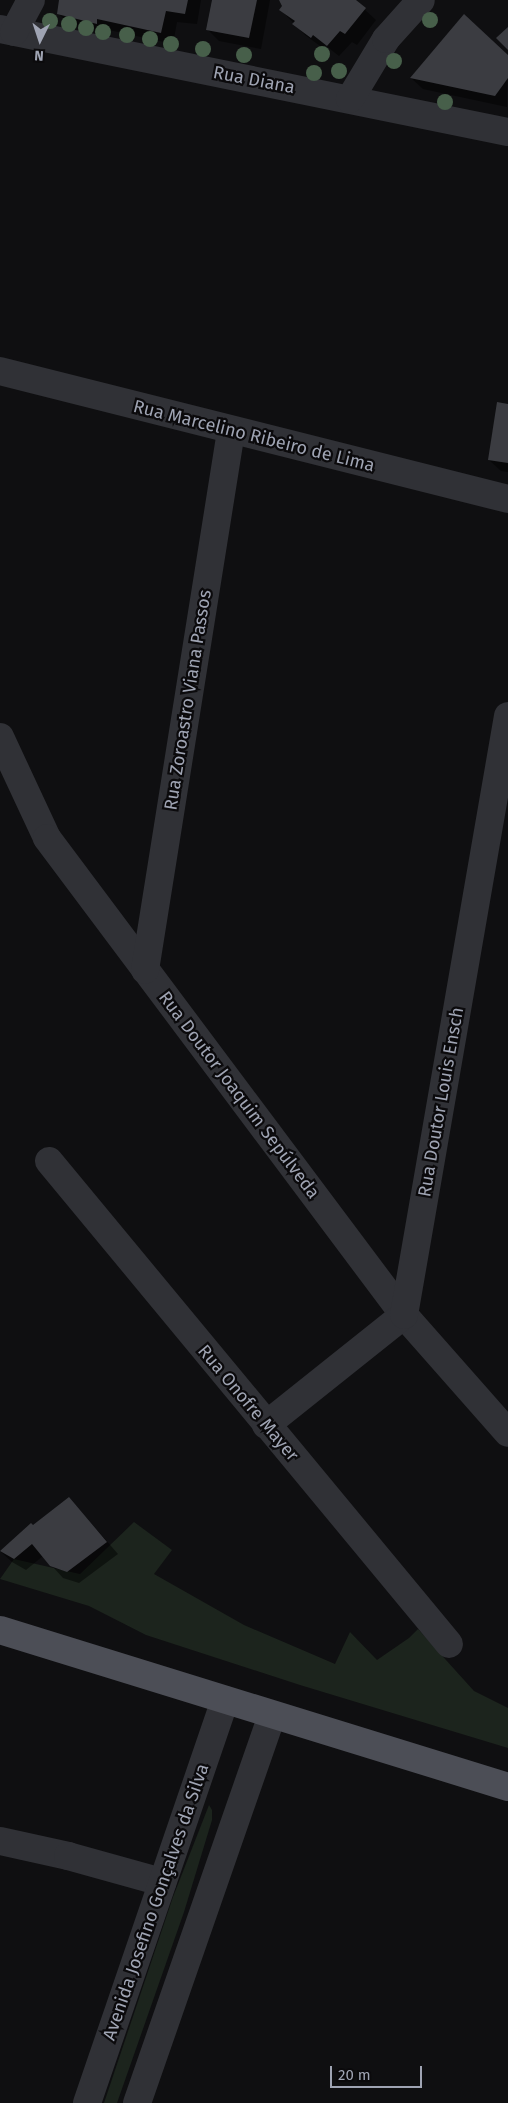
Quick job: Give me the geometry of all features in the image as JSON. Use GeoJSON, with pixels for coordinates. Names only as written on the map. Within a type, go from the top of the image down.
{"type":"FeatureCollection","features":[{"type":"Feature","properties":{"kind":"main road"},"geometry":{"type":"LineString","coordinates":[[0,1630],[508,1788]]}},
{"type":"Feature","properties":{"kind":"street"},"geometry":{"type":"LineString","coordinates":[[7,31],[31,0]]}},
{"type":"Feature","properties":{"kind":"street"},"geometry":{"type":"LineString","coordinates":[[350,99],[386,39],[421,0]]}},
{"type":"Feature","properties":{"kind":"street","name":"Rua Diana"},"geometry":{"type":"LineString","coordinates":[[7,31],[508,132]]}},
{"type":"Feature","properties":{"kind":"street","name":"Rua Marcelino Ribeiro de Lima"},"geometry":{"type":"LineString","coordinates":[[0,371],[231,431],[508,499]]}},
{"type":"Feature","properties":{"kind":"street","name":"Rua Zoroastro Viana Passos"},"geometry":{"type":"LineString","coordinates":[[146,970],[231,431]]}},
{"type":"Feature","properties":{"kind":"street","name":"Rua Doutor Louis Ensch"},"geometry":{"type":"LineString","coordinates":[[404,1315],[508,716]]}},
{"type":"Feature","properties":{"kind":"street","name":"Rua Doutor Joaquim Sepúlveda"},"geometry":{"type":"LineString","coordinates":[[0,737],[46,838],[404,1315],[508,1433]]}},
{"type":"Feature","properties":{"kind":"street","name":"Rua Onofre Mayer"},"geometry":{"type":"LineString","coordinates":[[49,1161],[266,1425],[450,1644]]}},
{"type":"Feature","properties":{"kind":"street"},"geometry":{"type":"LineString","coordinates":[[266,1425],[404,1315]]}},
{"type":"Feature","properties":{"kind":"street","name":"Avenida Josefino Gonçalves da Silva"},"geometry":{"type":"LineString","coordinates":[[87,2103],[225,1700]]}},
{"type":"Feature","properties":{"kind":"street"},"geometry":{"type":"LineString","coordinates":[[137,2103],[272,1715]]}},
{"type":"Feature","properties":{"kind":"street"},"geometry":{"type":"LineString","coordinates":[[0,1841],[68,1856],[162,1882]]}},
{"type":"Feature","properties":{"kind":"shaded area"},"geometry":{"type":"Polygon","coordinates":[[[134,1522],[172,1550],[154,1574],[244,1625],[335,1664],[350,1632],[377,1660],[409,1638],[418,1629],[474,1691],[508,1708],[508,1748],[300,1685],[146,1635],[89,1606],[0,1579],[14,1559],[80,1574],[134,1522]]]}},
{"type":"Feature","properties":{"kind":"shaded area"},"geometry":{"type":"Polygon","coordinates":[[[209,1805],[212,1810],[212,1820],[184,1912],[117,2103],[104,2103],[173,1897],[209,1805]]]}},
{"type":"Feature","properties":{"kind":"building"},"geometry":{"type":"Polygon","coordinates":[[[59,0],[188,0],[185,14],[166,11],[161,33],[97,19],[97,24],[57,14],[59,0]]]}},
{"type":"Feature","properties":{"kind":"building"},"geometry":{"type":"Polygon","coordinates":[[[212,0],[257,0],[249,38],[206,30],[212,0]]]}},
{"type":"Feature","properties":{"kind":"building"},"geometry":{"type":"Polygon","coordinates":[[[279,0],[356,0],[366,8],[345,34],[340,31],[327,46],[313,35],[311,38],[292,24],[295,21],[279,10],[282,6],[279,0]]]}},
{"type":"Feature","properties":{"kind":"building"},"geometry":{"type":"Polygon","coordinates":[[[464,14],[508,55],[508,78],[495,96],[410,78],[464,14]]]}},
{"type":"Feature","properties":{"kind":"building"},"geometry":{"type":"Polygon","coordinates":[[[508,27],[508,50],[496,38],[508,27]]]}},
{"type":"Feature","properties":{"kind":"building"},"geometry":{"type":"Polygon","coordinates":[[[497,402],[508,404],[508,463],[488,460],[497,402]]]}},
{"type":"Feature","properties":{"kind":"building"},"geometry":{"type":"Polygon","coordinates":[[[69,1497],[107,1542],[67,1572],[50,1566],[32,1544],[14,1559],[0,1551],[31,1523],[33,1525],[69,1497]]]}}]}
